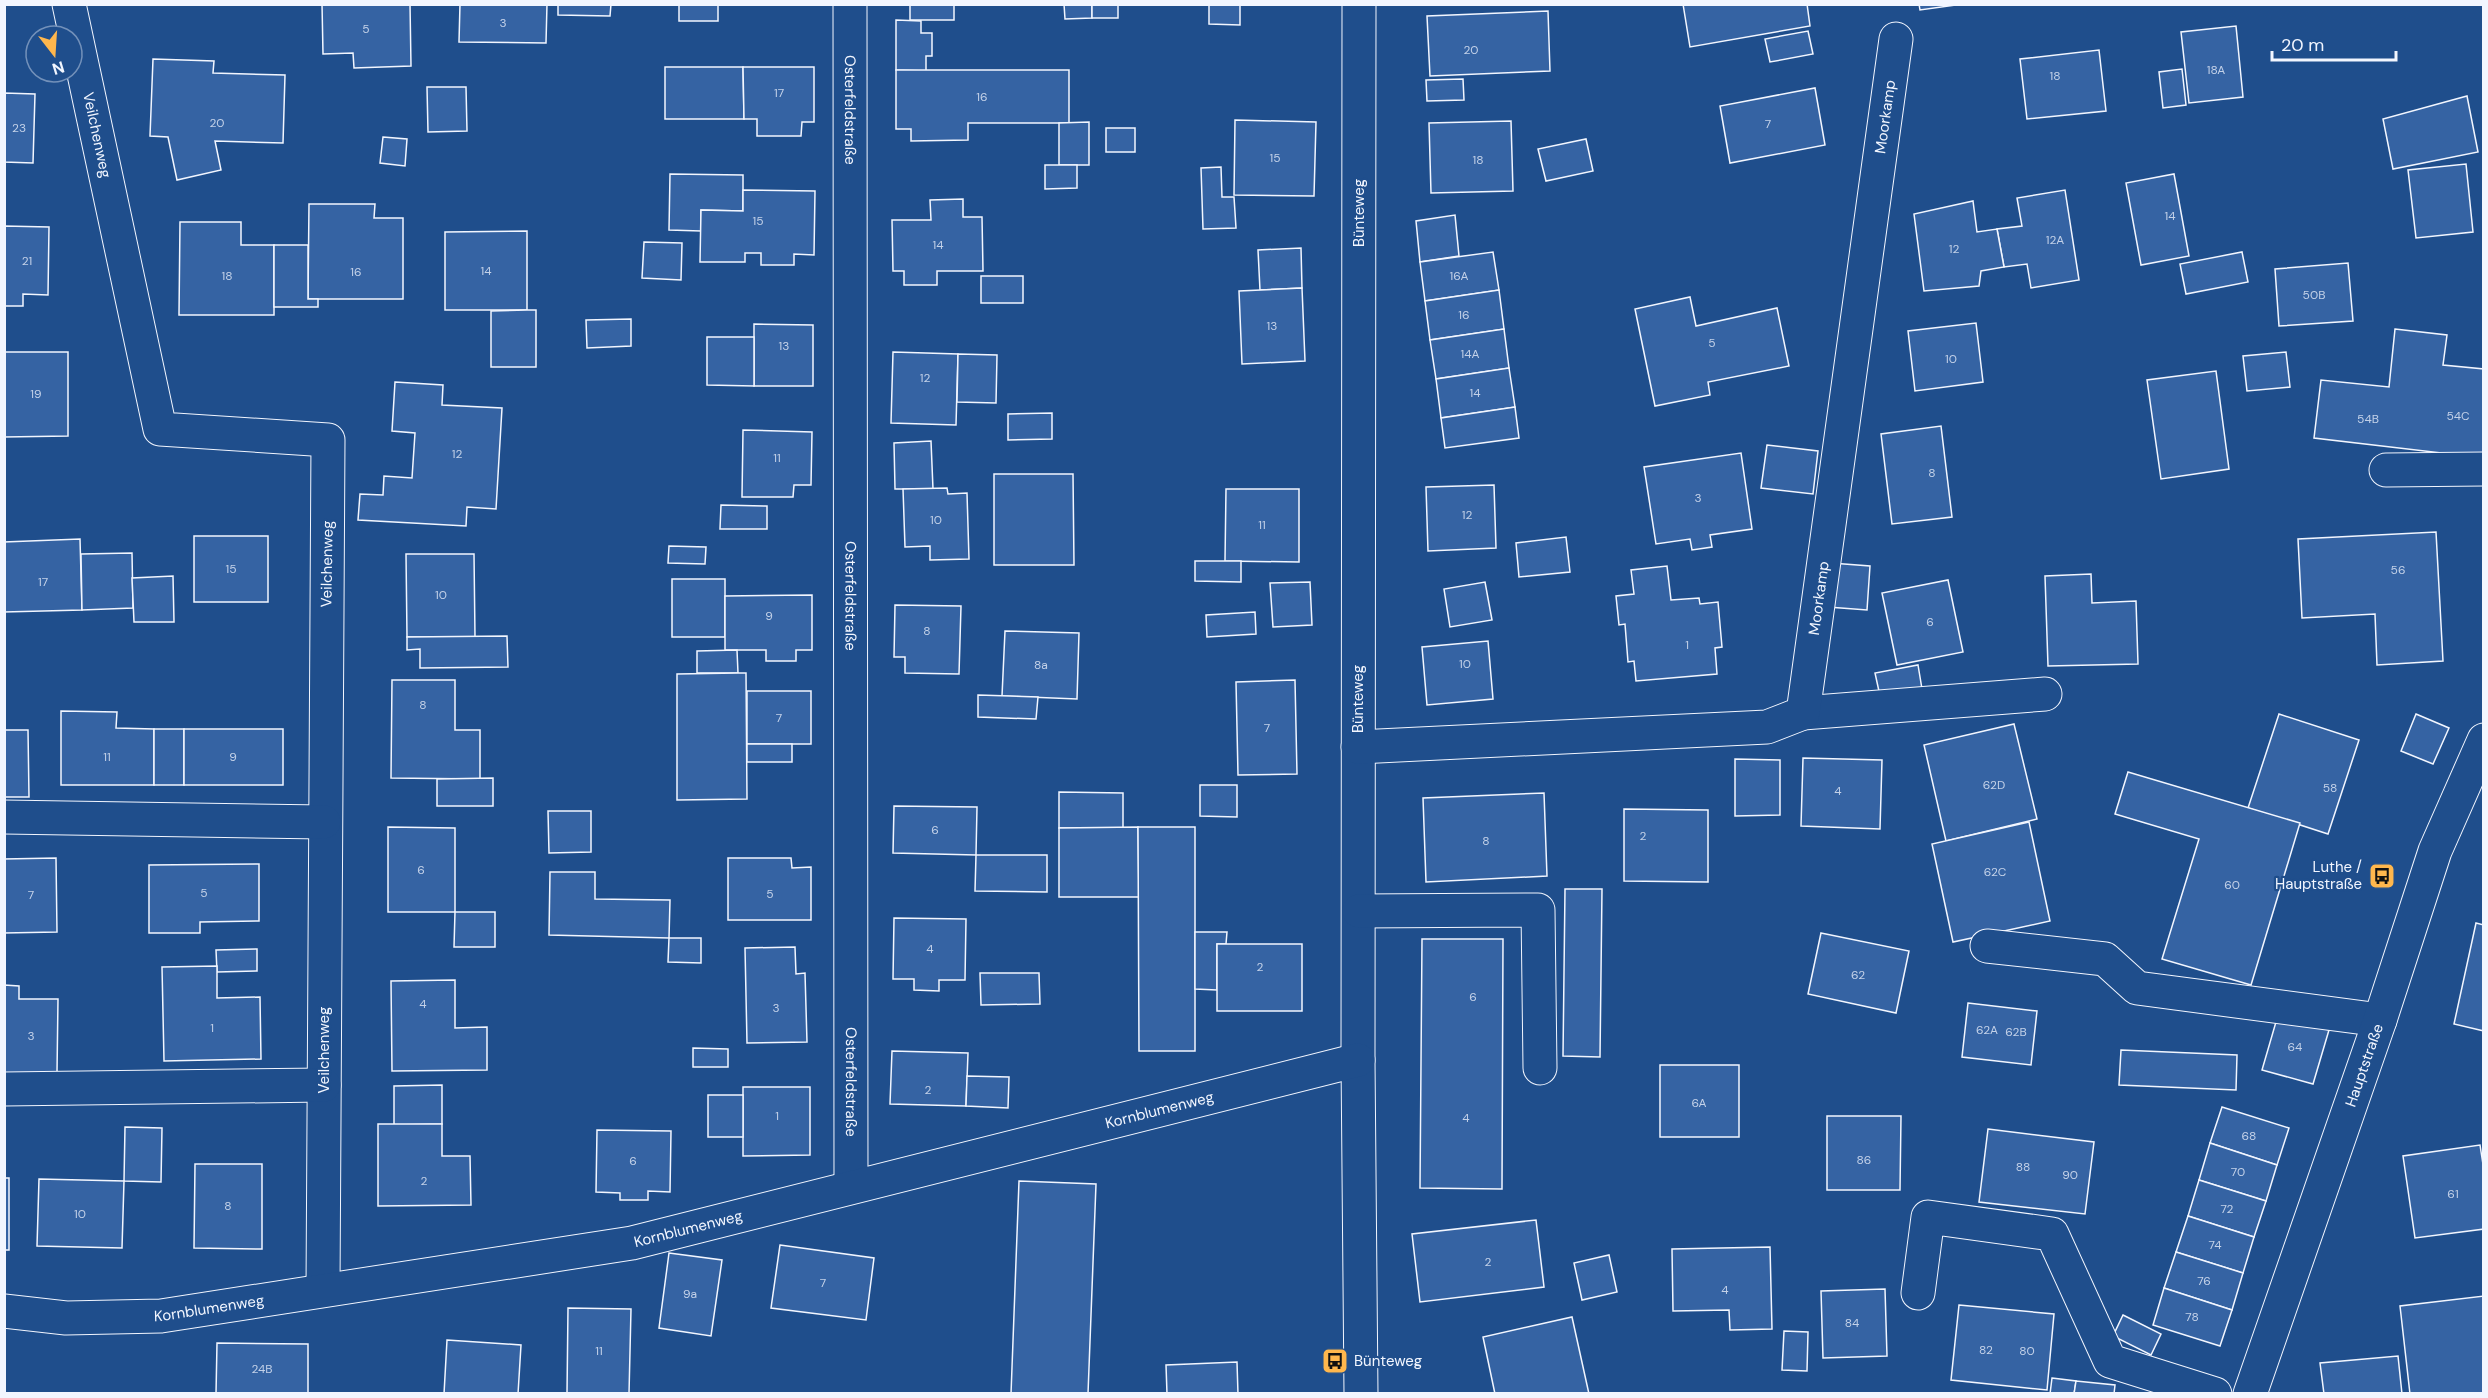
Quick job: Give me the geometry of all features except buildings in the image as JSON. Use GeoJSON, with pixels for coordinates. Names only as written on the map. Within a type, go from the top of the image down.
{"type":"FeatureCollection","features":[{"type":"Feature","properties":{"kind":"street","name":"Veilchenweg"},"geometry":{"type":"LineString","coordinates":[[69,4],[160,429],[328,440],[323,1290]]}},
{"type":"Feature","properties":{"kind":"street","name":"Osterfeldstraße"},"geometry":{"type":"LineString","coordinates":[[850,4],[851,1187]]}},
{"type":"Feature","properties":{"kind":"street","name":"Bünteweg"},"geometry":{"type":"LineString","coordinates":[[1359,4],[1358,1060],[1361,1394]]}},
{"type":"Feature","properties":{"kind":"street","name":"Moorkamp"},"geometry":{"type":"LineString","coordinates":[[1803,713],[1896,39]]}},
{"type":"Feature","properties":{"kind":"street"},"geometry":{"type":"LineString","coordinates":[[2386,470],[2484,469]]}},
{"type":"Feature","properties":{"kind":"street"},"geometry":{"type":"LineString","coordinates":[[1358,747],[1767,727],[1803,713],[2045,694]]}},
{"type":"Feature","properties":{"kind":"street","name":"Hauptstraße"},"geometry":{"type":"LineString","coordinates":[[2250,1394],[2380,1020],[2435,851],[2484,740]]}},
{"type":"Feature","properties":{"kind":"street"},"geometry":{"type":"LineString","coordinates":[[4,818],[324,822]]}},
{"type":"Feature","properties":{"kind":"street"},"geometry":{"type":"LineString","coordinates":[[1359,911],[1538,909],[1540,1068]]}},
{"type":"Feature","properties":{"kind":"street"},"geometry":{"type":"LineString","coordinates":[[1987,946],[2105,959],[2137,988],[2380,1020]]}},
{"type":"Feature","properties":{"kind":"street","name":"Kornblumenweg"},"geometry":{"type":"LineString","coordinates":[[4,1311],[66,1318],[161,1316],[632,1243],[1358,1060]]}},
{"type":"Feature","properties":{"kind":"street"},"geometry":{"type":"LineString","coordinates":[[4,1089],[324,1084]]}},
{"type":"Feature","properties":{"kind":"street"},"geometry":{"type":"LineString","coordinates":[[1918,1293],[1928,1217],[2052,1233],[2110,1361],[2215,1394]]}},
{"type":"Feature","properties":{"kind":"place","name":"Luthe / Hauptstraße"},"geometry":{"type":"Point","coordinates":[2382,876]}},
{"type":"Feature","properties":{"kind":"place","name":"Bünteweg"},"geometry":{"type":"Point","coordinates":[1335,1361]}}]}
